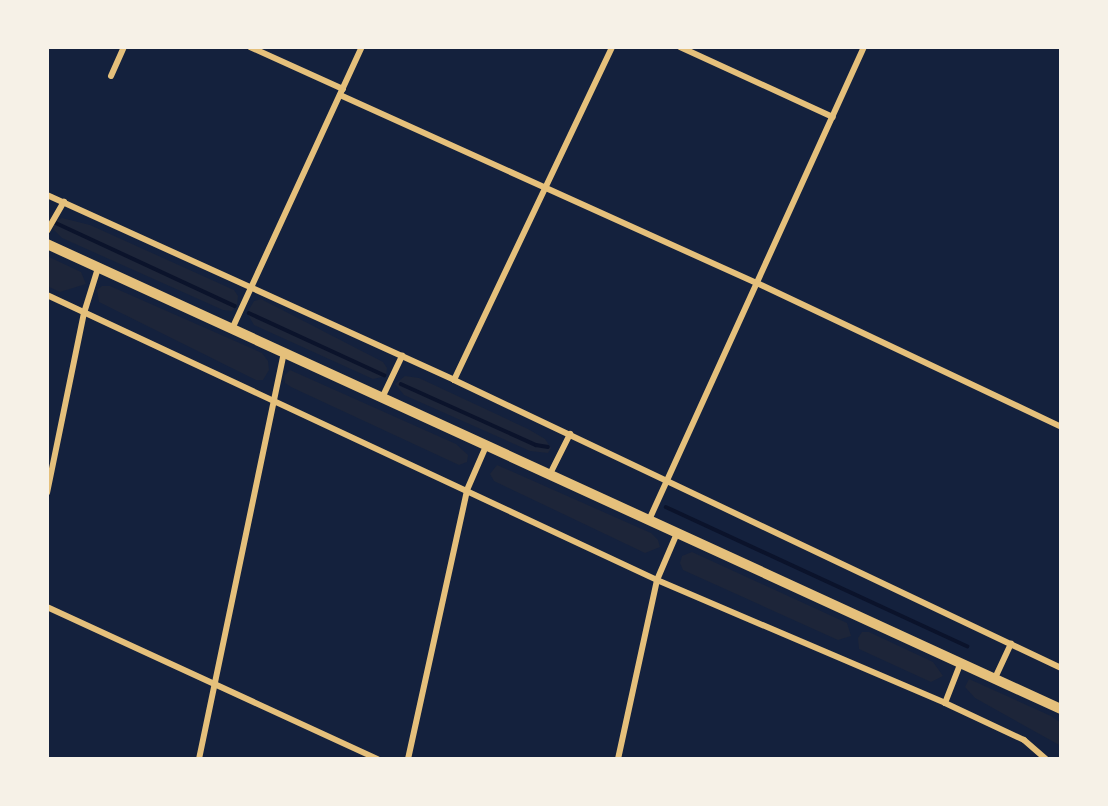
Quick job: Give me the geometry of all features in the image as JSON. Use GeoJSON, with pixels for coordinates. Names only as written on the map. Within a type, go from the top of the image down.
{"type":"FeatureCollection","features":[{"type":"Feature","properties":{"kind":"highway"},"geometry":{"type":"LineString","coordinates":[[47,244],[1061,709]]}},
{"type":"Feature","properties":{"kind":"highway"},"geometry":{"type":"LineString","coordinates":[[1030,695],[1061,717]]}},
{"type":"Feature","properties":{"kind":"street"},"geometry":{"type":"LineString","coordinates":[[111,76],[124,47]]}},
{"type":"Feature","properties":{"kind":"street"},"geometry":{"type":"LineString","coordinates":[[250,47],[341,92],[758,283],[1061,427]]}},
{"type":"Feature","properties":{"kind":"street"},"geometry":{"type":"LineString","coordinates":[[232,329],[362,47]]}},
{"type":"Feature","properties":{"kind":"street"},"geometry":{"type":"LineString","coordinates":[[454,380],[612,47]]}},
{"type":"Feature","properties":{"kind":"street"},"geometry":{"type":"LineString","coordinates":[[680,47],[833,117]]}},
{"type":"Feature","properties":{"kind":"street"},"geometry":{"type":"LineString","coordinates":[[649,520],[864,47]]}},
{"type":"Feature","properties":{"kind":"street"},"geometry":{"type":"LineString","coordinates":[[47,195],[252,286],[570,434],[1061,668]]}},
{"type":"Feature","properties":{"kind":"street"},"geometry":{"type":"LineString","coordinates":[[47,231],[64,202]]}},
{"type":"Feature","properties":{"kind":"street"},"geometry":{"type":"LineString","coordinates":[[47,493],[85,313],[98,268]]}},
{"type":"Feature","properties":{"kind":"street"},"geometry":{"type":"LineString","coordinates":[[47,295],[275,399],[657,580],[945,703],[1024,740],[1043,757]]}},
{"type":"Feature","properties":{"kind":"street"},"geometry":{"type":"LineString","coordinates":[[199,759],[284,353]]}},
{"type":"Feature","properties":{"kind":"street"},"geometry":{"type":"LineString","coordinates":[[382,398],[402,356]]}},
{"type":"Feature","properties":{"kind":"street"},"geometry":{"type":"LineString","coordinates":[[550,474],[570,434]]}},
{"type":"Feature","properties":{"kind":"street"},"geometry":{"type":"LineString","coordinates":[[408,759],[467,490],[486,446]]}},
{"type":"Feature","properties":{"kind":"street"},"geometry":{"type":"LineString","coordinates":[[618,759],[657,580],[677,533]]}},
{"type":"Feature","properties":{"kind":"street"},"geometry":{"type":"LineString","coordinates":[[47,607],[378,759]]}},
{"type":"Feature","properties":{"kind":"street"},"geometry":{"type":"LineString","coordinates":[[995,678],[1011,645]]}},
{"type":"Feature","properties":{"kind":"street"},"geometry":{"type":"LineString","coordinates":[[945,703],[961,662]]}},
{"type":"Feature","properties":{"kind":"shaded area"},"geometry":{"type":"Polygon","coordinates":[[[62,218],[90,225],[234,290],[238,296],[237,305],[232,311],[223,310],[62,238],[53,229],[54,222],[62,218]]]}},
{"type":"Feature","properties":{"kind":"shaded area"},"geometry":{"type":"Polygon","coordinates":[[[47,256],[81,272],[86,284],[60,292],[47,286],[47,256]]]}},
{"type":"Feature","properties":{"kind":"shaded area"},"geometry":{"type":"Polygon","coordinates":[[[102,286],[110,286],[262,353],[268,361],[269,370],[263,380],[256,380],[99,302],[97,290],[102,286]]]}},
{"type":"Feature","properties":{"kind":"shaded area"},"geometry":{"type":"Polygon","coordinates":[[[261,299],[383,362],[387,368],[386,376],[373,379],[254,325],[247,313],[254,301],[261,299]]]}},
{"type":"Feature","properties":{"kind":"shaded area"},"geometry":{"type":"Polygon","coordinates":[[[290,370],[456,444],[468,455],[467,462],[459,465],[291,387],[285,383],[284,376],[290,370]]]}},
{"type":"Feature","properties":{"kind":"shaded area"},"geometry":{"type":"Polygon","coordinates":[[[405,376],[419,378],[528,429],[545,439],[551,448],[548,453],[530,451],[404,395],[395,384],[405,376]]]}},
{"type":"Feature","properties":{"kind":"shaded area"},"geometry":{"type":"Polygon","coordinates":[[[497,465],[651,533],[658,540],[660,547],[645,553],[494,481],[490,474],[497,465]]]}},
{"type":"Feature","properties":{"kind":"shaded area"},"geometry":{"type":"Polygon","coordinates":[[[692,552],[847,623],[851,636],[838,640],[683,570],[680,563],[682,556],[692,552]]]}},
{"type":"Feature","properties":{"kind":"shaded area"},"geometry":{"type":"Polygon","coordinates":[[[862,632],[869,632],[933,662],[943,676],[931,682],[859,649],[858,638],[862,632]]]}},
{"type":"Feature","properties":{"kind":"shaded area"},"geometry":{"type":"Polygon","coordinates":[[[969,679],[1061,723],[1061,746],[975,698],[965,687],[969,679]]]}},
{"type":"Feature","properties":{"kind":"waterway"},"geometry":{"type":"LineString","coordinates":[[56,223],[235,306]]}},
{"type":"Feature","properties":{"kind":"waterway"},"geometry":{"type":"LineString","coordinates":[[249,313],[384,375]]}},
{"type":"Feature","properties":{"kind":"waterway"},"geometry":{"type":"LineString","coordinates":[[401,384],[536,445],[548,447]]}},
{"type":"Feature","properties":{"kind":"waterway"},"geometry":{"type":"LineString","coordinates":[[666,507],[967,646]]}}]}
